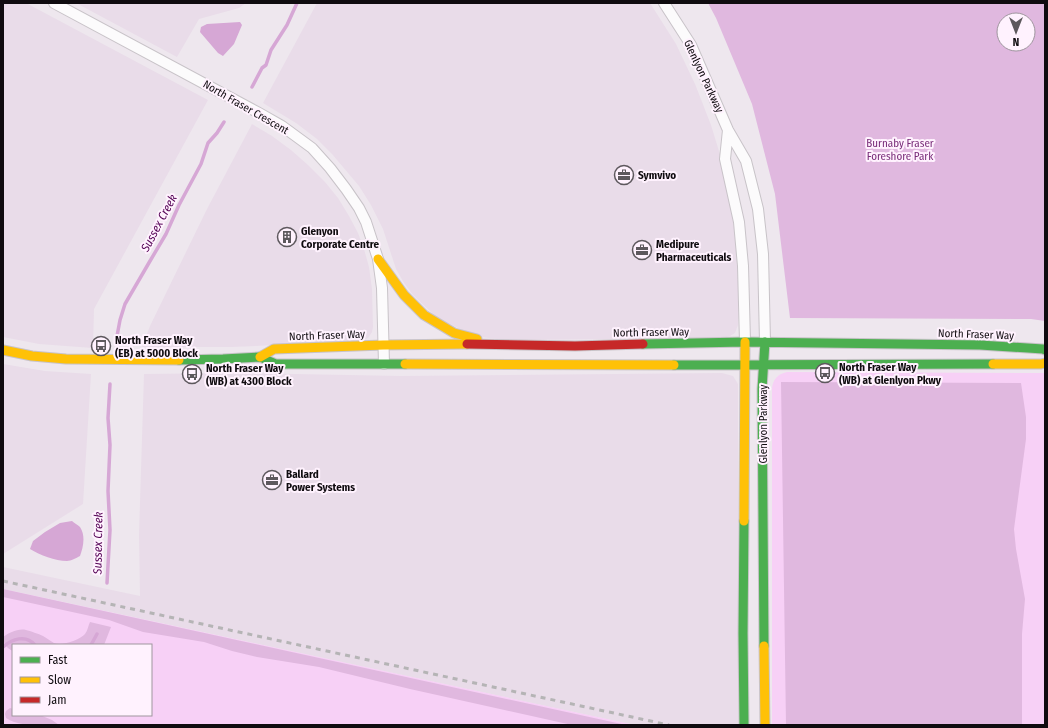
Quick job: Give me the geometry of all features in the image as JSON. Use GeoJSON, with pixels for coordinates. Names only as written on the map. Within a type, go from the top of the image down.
{"type":"FeatureCollection","features":[{"type":"Feature","properties":{"kind":"street","name":"North Fraser Crescent"},"geometry":{"type":"LineString","coordinates":[[54,3],[260,113],[282,126],[312,148],[346,189],[359,208],[366,222],[378,259],[382,288],[384,364]]}},
{"type":"Feature","properties":{"kind":"street","name":"Glenlyon Parkway"},"geometry":{"type":"LineString","coordinates":[[664,3],[691,45],[728,130],[746,161],[758,209],[764,254],[765,342],[762,389],[765,725]]}},
{"type":"Feature","properties":{"kind":"street","name":"Glenlyon Parkway"},"geometry":{"type":"LineString","coordinates":[[728,130],[725,159],[739,222],[743,266],[745,342],[743,633],[744,725]]}},
{"type":"Feature","properties":{"kind":"street"},"geometry":{"type":"LineString","coordinates":[[378,259],[404,295],[424,315],[454,333],[494,344]]}},
{"type":"Feature","properties":{"kind":"street","name":"North Fraser Way"},"geometry":{"type":"LineString","coordinates":[[3,350],[32,356],[66,359],[154,360],[260,357],[274,349],[494,344],[575,346],[765,342],[980,346],[1045,350]]}},
{"type":"Feature","properties":{"kind":"street","name":"North Fraser Way"},"geometry":{"type":"LineString","coordinates":[[260,357],[276,364],[763,365],[1045,363]]}},
{"type":"Feature","properties":{"kind":"shaded area"},"geometry":{"type":"Polygon","coordinates":[[[3,3],[26,3],[208,100],[94,309],[93,348],[39,344],[3,337],[3,3]]]}},
{"type":"Feature","properties":{"kind":"shaded area"},"geometry":{"type":"Polygon","coordinates":[[[76,3],[246,3],[239,8],[199,19],[177,57],[76,3]]]}},
{"type":"Feature","properties":{"kind":"shaded area"},"geometry":{"type":"Polygon","coordinates":[[[317,3],[650,3],[676,44],[695,84],[711,125],[722,161],[735,234],[739,298],[738,325],[735,333],[722,338],[503,340],[474,336],[436,317],[413,295],[404,283],[396,269],[383,229],[371,205],[359,186],[317,139],[296,123],[263,103],[317,3]]]}},
{"type":"Feature","properties":{"kind":"shaded area"},"geometry":{"type":"Polygon","coordinates":[[[240,22],[242,25],[234,44],[223,56],[218,53],[200,32],[201,27],[207,24],[240,22]]]}},
{"type":"Feature","properties":{"kind":"shaded area"},"geometry":{"type":"Polygon","coordinates":[[[252,124],[272,136],[308,165],[338,198],[349,216],[358,233],[369,267],[372,289],[372,332],[368,338],[360,341],[232,347],[142,347],[150,326],[207,209],[252,124]]]}},
{"type":"Feature","properties":{"kind":"shaded area"},"geometry":{"type":"Polygon","coordinates":[[[3,364],[45,371],[91,374],[83,504],[3,554],[3,364]]]}},
{"type":"Feature","properties":{"kind":"shaded area"},"geometry":{"type":"Polygon","coordinates":[[[787,372],[1045,373],[1045,725],[772,725],[772,388],[776,377],[787,372]]]}},
{"type":"Feature","properties":{"kind":"shaded area"},"geometry":{"type":"Polygon","coordinates":[[[235,373],[401,376],[722,373],[733,376],[738,384],[738,725],[635,725],[3,589],[3,567],[140,596],[139,535],[144,374],[235,373]]]}},
{"type":"Feature","properties":{"kind":"shaded area"},"geometry":{"type":"Polygon","coordinates":[[[72,521],[80,527],[83,534],[83,546],[80,556],[67,561],[62,561],[30,549],[33,541],[45,532],[60,523],[72,521]]]}},
{"type":"Feature","properties":{"kind":"shaded area"},"geometry":{"type":"Polygon","coordinates":[[[3,589],[635,725],[3,725],[3,589]]]}},
{"type":"Feature","properties":{"kind":"green space","name":"Burnaby Fraser Foreshore Park"},"geometry":{"type":"Polygon","coordinates":[[[708,3],[1045,3],[1045,321],[1031,319],[790,318],[775,194],[752,104],[716,18],[708,3]]]}},
{"type":"Feature","properties":{"kind":"green space"},"geometry":{"type":"Polygon","coordinates":[[[781,382],[1021,383],[1026,417],[1026,439],[1014,529],[1025,599],[1022,634],[1022,725],[786,725],[781,382]]]}},
{"type":"Feature","properties":{"kind":"green space"},"geometry":{"type":"Polygon","coordinates":[[[3,589],[626,725],[572,725],[319,667],[257,657],[204,642],[143,632],[109,620],[3,597],[3,589]]]}},
{"type":"Feature","properties":{"kind":"green space"},"geometry":{"type":"Polygon","coordinates":[[[90,622],[111,627],[104,644],[57,644],[75,640],[83,636],[90,622]]]}},
{"type":"Feature","properties":{"kind":"green space"},"geometry":{"type":"Polygon","coordinates":[[[23,630],[41,635],[57,644],[12,644],[12,650],[5,644],[3,637],[11,632],[23,630]]]}},
{"type":"Feature","properties":{"kind":"green space"},"geometry":{"type":"Polygon","coordinates":[[[10,708],[12,709],[12,716],[42,716],[59,725],[31,725],[17,723],[6,718],[6,711],[10,708]]]}},
{"type":"Feature","properties":{"kind":"waterway","name":"Sussex Creek"},"geometry":{"type":"LineString","coordinates":[[252,87],[262,68],[266,65],[271,50],[287,25],[297,3]]}},
{"type":"Feature","properties":{"kind":"waterway","name":"Sussex Creek"},"geometry":{"type":"LineString","coordinates":[[117,336],[125,304],[166,234],[179,205],[201,164],[208,143],[224,122]]}},
{"type":"Feature","properties":{"kind":"waterway","name":"Sussex Creek"},"geometry":{"type":"LineString","coordinates":[[107,583],[110,530],[108,491],[110,445],[108,418],[110,384]]}},
{"type":"Feature","properties":{"kind":"waterway","name":"Sussex Creek"},"geometry":{"type":"LineString","coordinates":[[92,644],[97,634]]}},
{"type":"Feature","properties":{"kind":"waterway","name":"Sussex Creek"},"geometry":{"type":"LineString","coordinates":[[3,647],[19,639],[27,640],[34,644]]}},
{"type":"Feature","properties":{"kind":"railway"},"geometry":{"type":"LineString","coordinates":[[3,581],[669,725]]}},
{"type":"Feature","properties":{"kind":"traffic: fast"},"geometry":{"type":"LineString","coordinates":[[643,344],[745,342],[980,345],[1045,350]]}},
{"type":"Feature","properties":{"kind":"traffic: fast"},"geometry":{"type":"LineString","coordinates":[[764,646],[762,389],[765,342]]}},
{"type":"Feature","properties":{"kind":"traffic: fast"},"geometry":{"type":"LineString","coordinates":[[179,360],[260,357],[276,364],[405,364]]}},
{"type":"Feature","properties":{"kind":"traffic: fast"},"geometry":{"type":"LineString","coordinates":[[674,365],[993,364]]}},
{"type":"Feature","properties":{"kind":"traffic: fast"},"geometry":{"type":"LineString","coordinates":[[744,521],[744,725]]}},
{"type":"Feature","properties":{"kind":"traffic: slow"},"geometry":{"type":"LineString","coordinates":[[378,259],[404,295],[424,315],[454,333],[477,339]]}},
{"type":"Feature","properties":{"kind":"traffic: slow"},"geometry":{"type":"LineString","coordinates":[[744,521],[745,342]]}},
{"type":"Feature","properties":{"kind":"traffic: slow"},"geometry":{"type":"LineString","coordinates":[[260,357],[274,349],[467,344]]}},
{"type":"Feature","properties":{"kind":"traffic: slow"},"geometry":{"type":"LineString","coordinates":[[3,350],[32,356],[66,359],[179,360]]}},
{"type":"Feature","properties":{"kind":"traffic: slow"},"geometry":{"type":"LineString","coordinates":[[993,364],[1045,363]]}},
{"type":"Feature","properties":{"kind":"traffic: slow"},"geometry":{"type":"LineString","coordinates":[[405,364],[674,365]]}},
{"type":"Feature","properties":{"kind":"traffic: slow"},"geometry":{"type":"LineString","coordinates":[[764,646],[765,725]]}},
{"type":"Feature","properties":{"kind":"traffic: jam"},"geometry":{"type":"LineString","coordinates":[[467,344],[575,346],[643,344]]}},
{"type":"Feature","properties":{"kind":"place","name":"Symvivo"},"geometry":{"type":"Point","coordinates":[624,175]}},
{"type":"Feature","properties":{"kind":"place","name":"Glenyon Corporate Centre"},"geometry":{"type":"Point","coordinates":[287,237]}},
{"type":"Feature","properties":{"kind":"place","name":"Medipure Pharmaceuticals"},"geometry":{"type":"Point","coordinates":[642,250]}},
{"type":"Feature","properties":{"kind":"place","name":"North Fraser Way (EB) at 5000 Block"},"geometry":{"type":"Point","coordinates":[101,346]}},
{"type":"Feature","properties":{"kind":"place","name":"North Fraser Way (WB) at Glenlyon Pkwy"},"geometry":{"type":"Point","coordinates":[825,373]}},
{"type":"Feature","properties":{"kind":"place","name":"North Fraser Way (WB) at 4300 Block"},"geometry":{"type":"Point","coordinates":[192,374]}},
{"type":"Feature","properties":{"kind":"place","name":"Ballard Power Systems"},"geometry":{"type":"Point","coordinates":[272,480]}}]}
